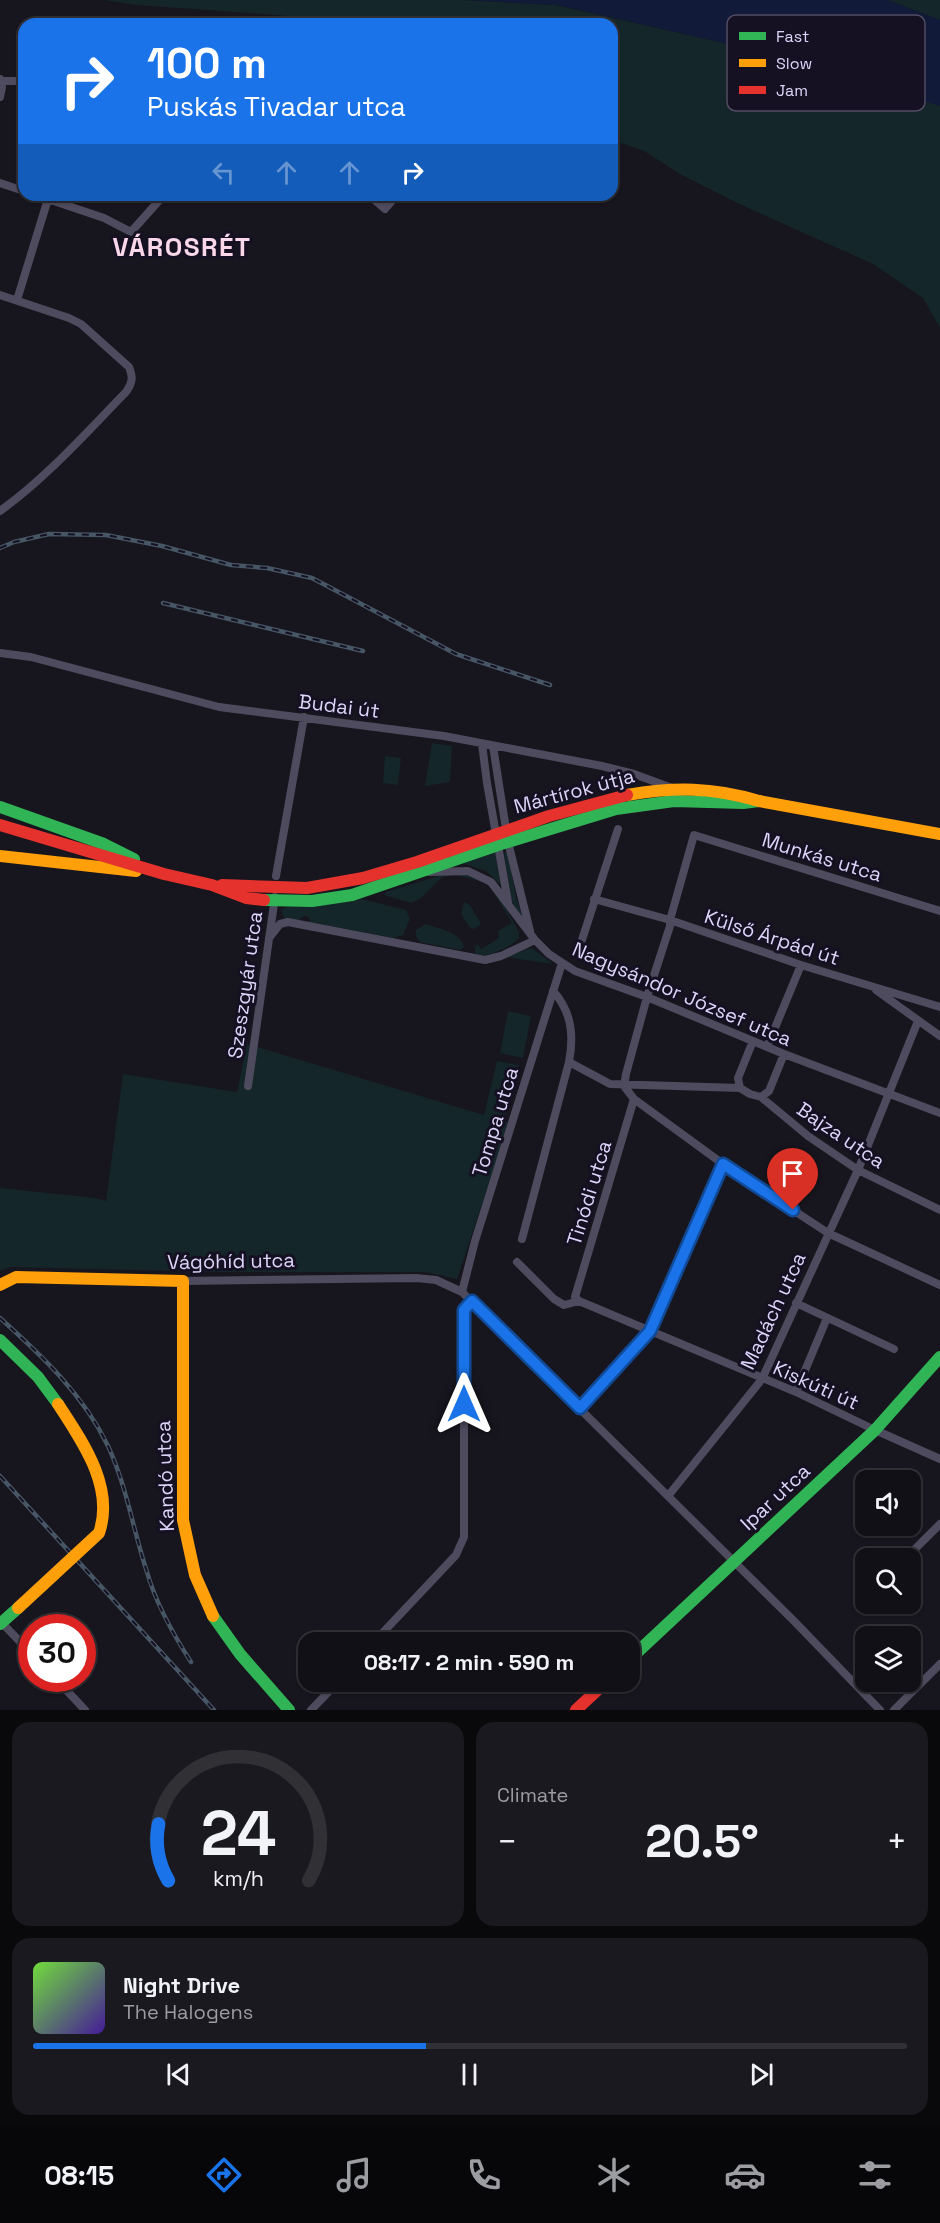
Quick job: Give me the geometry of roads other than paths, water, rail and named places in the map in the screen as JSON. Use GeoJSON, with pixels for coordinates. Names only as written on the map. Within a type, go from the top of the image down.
{"type":"FeatureCollection","features":[{"type":"Feature","properties":{"kind":"main road","name":"Mártírok útja"},"geometry":{"type":"LineString","coordinates":[[502,837],[592,802],[635,793],[675,789],[732,793],[759,801],[940,834]]}},
{"type":"Feature","properties":{"kind":"main road","name":"Mártírok útja"},"geometry":{"type":"LineString","coordinates":[[502,837],[636,805],[674,801],[743,803],[759,801]]}},
{"type":"Feature","properties":{"kind":"main road"},"geometry":{"type":"LineString","coordinates":[[0,807],[104,844],[164,874]]}},
{"type":"Feature","properties":{"kind":"main road"},"geometry":{"type":"LineString","coordinates":[[0,825],[164,874],[212,885],[312,901],[352,895],[415,874],[502,837]]}},
{"type":"Feature","properties":{"kind":"main road"},"geometry":{"type":"LineString","coordinates":[[275,895],[349,881],[502,837]]}},
{"type":"Feature","properties":{"kind":"main road"},"geometry":{"type":"LineString","coordinates":[[0,856],[164,874]]}},
{"type":"Feature","properties":{"kind":"main road","name":"Vágóhíd utca"},"geometry":{"type":"LineString","coordinates":[[0,1285],[16,1277],[183,1281]]}},
{"type":"Feature","properties":{"kind":"main road","name":"Kandó utca"},"geometry":{"type":"LineString","coordinates":[[183,1281],[183,1520],[189,1554],[201,1592],[221,1631],[289,1710]]}},
{"type":"Feature","properties":{"kind":"main road"},"geometry":{"type":"LineString","coordinates":[[0,1340],[38,1377],[75,1430],[90,1460],[105,1502],[105,1520],[99,1533],[1,1623]]}},
{"type":"Feature","properties":{"kind":"main road","name":"Ipar utca"},"geometry":{"type":"LineString","coordinates":[[640,1650],[875,1430],[938,1363]]}},
{"type":"Feature","properties":{"kind":"main road"},"geometry":{"type":"LineString","coordinates":[[576,1710],[595,1692]]}},
{"type":"Feature","properties":{"kind":"street"},"geometry":{"type":"LineString","coordinates":[[0,97],[3,87],[1,80],[18,81]]}},
{"type":"Feature","properties":{"kind":"street"},"geometry":{"type":"LineString","coordinates":[[0,183],[18,189]]}},
{"type":"Feature","properties":{"kind":"street"},"geometry":{"type":"LineString","coordinates":[[17,300],[47,201]]}},
{"type":"Feature","properties":{"kind":"street"},"geometry":{"type":"LineString","coordinates":[[54,201],[104,218],[130,232],[158,201]]}},
{"type":"Feature","properties":{"kind":"street"},"geometry":{"type":"LineString","coordinates":[[376,201],[385,209],[392,201]]}},
{"type":"Feature","properties":{"kind":"street"},"geometry":{"type":"LineString","coordinates":[[0,295],[81,324],[129,367],[132,376],[132,384],[35,484],[0,511]]}},
{"type":"Feature","properties":{"kind":"street","name":"Budai út"},"geometry":{"type":"LineString","coordinates":[[0,653],[31,657],[219,706],[427,734],[493,746],[633,774],[675,789]]}},
{"type":"Feature","properties":{"kind":"street"},"geometry":{"type":"LineString","coordinates":[[276,876],[304,717]]}},
{"type":"Feature","properties":{"kind":"street"},"geometry":{"type":"LineString","coordinates":[[269,938],[280,924],[294,923],[485,960],[501,956],[533,937],[502,837],[482,744]]}},
{"type":"Feature","properties":{"kind":"street"},"geometry":{"type":"LineString","coordinates":[[493,746],[508,903]]}},
{"type":"Feature","properties":{"kind":"street"},"geometry":{"type":"LineString","coordinates":[[579,949],[618,829]]}},
{"type":"Feature","properties":{"kind":"street","name":"Munkás utca"},"geometry":{"type":"LineString","coordinates":[[670,920],[694,836],[940,911]]}},
{"type":"Feature","properties":{"kind":"street","name":"Nagysándor József utca"},"geometry":{"type":"LineString","coordinates":[[415,874],[468,871],[491,882],[518,919],[549,954],[576,971],[940,1113]]}},
{"type":"Feature","properties":{"kind":"street","name":"Szeszgyár utca"},"geometry":{"type":"LineString","coordinates":[[248,1086],[275,895]]}},
{"type":"Feature","properties":{"kind":"street","name":"Külső Árpád út"},"geometry":{"type":"LineString","coordinates":[[594,899],[670,920],[801,965],[940,1007]]}},
{"type":"Feature","properties":{"kind":"street"},"geometry":{"type":"LineString","coordinates":[[670,920],[670,927],[647,997],[624,1086],[634,1099],[723,1164],[828,1233],[940,1285]]}},
{"type":"Feature","properties":{"kind":"street","name":"Tompa utca"},"geometry":{"type":"LineString","coordinates":[[462,1292],[478,1232],[562,963]]}},
{"type":"Feature","properties":{"kind":"street"},"geometry":{"type":"LineString","coordinates":[[767,1047],[801,965]]}},
{"type":"Feature","properties":{"kind":"street"},"geometry":{"type":"LineString","coordinates":[[870,986],[940,1036]]}},
{"type":"Feature","properties":{"kind":"street"},"geometry":{"type":"LineString","coordinates":[[522,1239],[573,1040],[569,1019],[562,1001],[554,992]]}},
{"type":"Feature","properties":{"kind":"street","name":"Madách utca"},"geometry":{"type":"LineString","coordinates":[[668,1496],[762,1379],[858,1170],[918,1021]]}},
{"type":"Feature","properties":{"kind":"street"},"geometry":{"type":"LineString","coordinates":[[569,1062],[610,1084],[740,1088],[738,1078],[753,1041]]}},
{"type":"Feature","properties":{"kind":"street"},"geometry":{"type":"LineString","coordinates":[[761,1097],[769,1091],[784,1054]]}},
{"type":"Feature","properties":{"kind":"street","name":"Bajza utca"},"geometry":{"type":"LineString","coordinates":[[740,1088],[761,1097],[808,1136],[858,1170],[940,1210]]}},
{"type":"Feature","properties":{"kind":"street","name":"Tinódi utca"},"geometry":{"type":"LineString","coordinates":[[577,1299],[634,1099]]}},
{"type":"Feature","properties":{"kind":"street"},"geometry":{"type":"LineString","coordinates":[[580,1408],[650,1331],[723,1164]]}},
{"type":"Feature","properties":{"kind":"street","name":"Kiskúti út"},"geometry":{"type":"LineString","coordinates":[[517,1262],[554,1299],[564,1305],[577,1299],[796,1392],[940,1459]]}},
{"type":"Feature","properties":{"kind":"street","name":"Vágóhíd utca"},"geometry":{"type":"LineString","coordinates":[[183,1281],[416,1278],[436,1281],[462,1292],[880,1710]]}},
{"type":"Feature","properties":{"kind":"street"},"geometry":{"type":"LineString","coordinates":[[383,1632],[456,1555],[465,1537],[464,1310],[472,1301]]}},
{"type":"Feature","properties":{"kind":"street"},"geometry":{"type":"LineString","coordinates":[[796,1303],[894,1349]]}},
{"type":"Feature","properties":{"kind":"street"},"geometry":{"type":"LineString","coordinates":[[796,1392],[827,1318]]}},
{"type":"Feature","properties":{"kind":"street"},"geometry":{"type":"LineString","coordinates":[[916,1548],[940,1524]]}},
{"type":"Feature","properties":{"kind":"street"},"geometry":{"type":"LineString","coordinates":[[1,1623],[18,1640]]}},
{"type":"Feature","properties":{"kind":"street"},"geometry":{"type":"LineString","coordinates":[[894,1710],[940,1664]]}},
{"type":"Feature","properties":{"kind":"street"},"geometry":{"type":"LineString","coordinates":[[68,1692],[85,1710]]}},
{"type":"Feature","properties":{"kind":"street"},"geometry":{"type":"LineString","coordinates":[[310,1710],[328,1692]]}},
{"type":"Feature","properties":{"kind":"water"},"geometry":{"type":"Polygon","coordinates":[[[463,0],[887,0],[940,20],[940,106],[925,101],[925,15],[727,15],[727,44],[557,5],[463,0]]]}},
{"type":"Feature","properties":{"kind":"railway"},"geometry":{"type":"LineString","coordinates":[[0,548],[14,542],[49,534],[106,535],[162,546],[231,565],[267,568],[312,578],[456,654],[550,685]]}},
{"type":"Feature","properties":{"kind":"railway"},"geometry":{"type":"LineString","coordinates":[[163,603],[363,651]]}},
{"type":"Feature","properties":{"kind":"railway"},"geometry":{"type":"LineString","coordinates":[[0,1318],[60,1377],[98,1427],[115,1461],[155,1596],[191,1662]]}},
{"type":"Feature","properties":{"kind":"railway"},"geometry":{"type":"LineString","coordinates":[[0,1476],[214,1710]]}},
{"type":"Feature","properties":{"kind":"district","name":"VÁROSRÉT"},"geometry":{"type":"Point","coordinates":[182,247]}}]}
